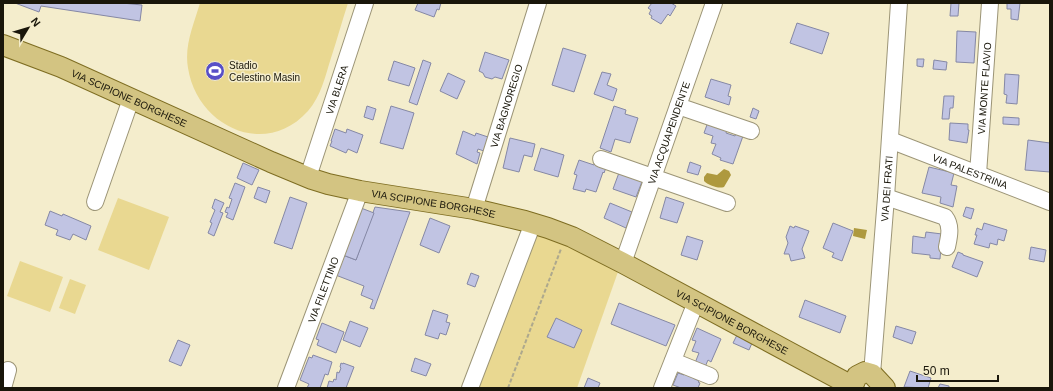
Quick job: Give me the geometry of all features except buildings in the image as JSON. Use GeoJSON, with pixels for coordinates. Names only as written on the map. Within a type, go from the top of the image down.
{"type":"FeatureCollection","features":[{"type":"Feature","properties":{"kind":"main road","name":"VIA SCIPIONE BORGHESE"},"geometry":{"type":"LineString","coordinates":[[3,45],[42,59],[308,177],[328,184],[360,191],[474,209],[533,223],[566,235],[623,263],[852,387]]}},
{"type":"Feature","properties":{"kind":"main road"},"geometry":{"type":"LineString","coordinates":[[852,387],[859,374],[865,372],[878,381]]}},
{"type":"Feature","properties":{"kind":"street","name":"VIA BLERA"},"geometry":{"type":"LineString","coordinates":[[308,177],[364,3]]}},
{"type":"Feature","properties":{"kind":"street","name":"VIA BAGNOREGIO"},"geometry":{"type":"LineString","coordinates":[[474,209],[538,3]]}},
{"type":"Feature","properties":{"kind":"street","name":"VIA ACQUAPENDENTE"},"geometry":{"type":"LineString","coordinates":[[623,263],[714,3]]}},
{"type":"Feature","properties":{"kind":"street","name":"VIA DEI FRATI"},"geometry":{"type":"LineString","coordinates":[[878,381],[886,197],[898,3]]}},
{"type":"Feature","properties":{"kind":"street","name":"VIA MONTE FLAVIO"},"geometry":{"type":"LineString","coordinates":[[978,174],[990,3]]}},
{"type":"Feature","properties":{"kind":"street"},"geometry":{"type":"LineString","coordinates":[[95,202],[131,99]]}},
{"type":"Feature","properties":{"kind":"street"},"geometry":{"type":"LineString","coordinates":[[678,106],[751,131]]}},
{"type":"Feature","properties":{"kind":"street","name":"VIA PALESTRINA"},"geometry":{"type":"LineString","coordinates":[[890,140],[1050,202]]}},
{"type":"Feature","properties":{"kind":"street"},"geometry":{"type":"LineString","coordinates":[[601,159],[727,204]]}},
{"type":"Feature","properties":{"kind":"street","name":"VIA FILETTINO"},"geometry":{"type":"LineString","coordinates":[[286,388],[360,191]]}},
{"type":"Feature","properties":{"kind":"street"},"geometry":{"type":"LineString","coordinates":[[886,197],[945,217],[948,221],[949,227],[947,247]]}},
{"type":"Feature","properties":{"kind":"street"},"geometry":{"type":"LineString","coordinates":[[470,388],[533,223]]}},
{"type":"Feature","properties":{"kind":"street"},"geometry":{"type":"LineString","coordinates":[[662,388],[696,302]]}},
{"type":"Feature","properties":{"kind":"street"},"geometry":{"type":"LineString","coordinates":[[673,361],[710,376]]}},
{"type":"Feature","properties":{"kind":"street"},"geometry":{"type":"LineString","coordinates":[[3,388],[8,370]]}},
{"type":"Feature","properties":{"kind":"path"},"geometry":{"type":"LineString","coordinates":[[508,388],[566,235]]}},
{"type":"Feature","properties":{"kind":"shaded area"},"geometry":{"type":"Polygon","coordinates":[[[200,3],[348,3],[322,86],[308,111],[291,125],[272,133],[254,134],[235,129],[219,120],[204,106],[194,88],[187,59],[188,43],[200,3]]]}},
{"type":"Feature","properties":{"kind":"shaded area"},"geometry":{"type":"Polygon","coordinates":[[[724,169],[729,171],[731,175],[724,187],[713,186],[704,181],[704,177],[707,173],[717,175],[724,169]]]}},
{"type":"Feature","properties":{"kind":"shaded area"},"geometry":{"type":"Polygon","coordinates":[[[118,198],[169,217],[149,270],[98,250],[118,198]]]}},
{"type":"Feature","properties":{"kind":"shaded area"},"geometry":{"type":"Polygon","coordinates":[[[534,228],[619,269],[577,388],[474,388],[534,228]]]}},
{"type":"Feature","properties":{"kind":"shaded area"},"geometry":{"type":"Polygon","coordinates":[[[854,228],[867,230],[865,239],[853,236],[854,228]]]}},
{"type":"Feature","properties":{"kind":"shaded area"},"geometry":{"type":"Polygon","coordinates":[[[20,261],[63,277],[50,312],[7,296],[20,261]]]}},
{"type":"Feature","properties":{"kind":"shaded area"},"geometry":{"type":"Polygon","coordinates":[[[70,279],[86,285],[75,314],[59,308],[70,279]]]}},
{"type":"Feature","properties":{"kind":"place","name":"Stadio Celestino Masin"},"geometry":{"type":"Point","coordinates":[215,71]}}]}
